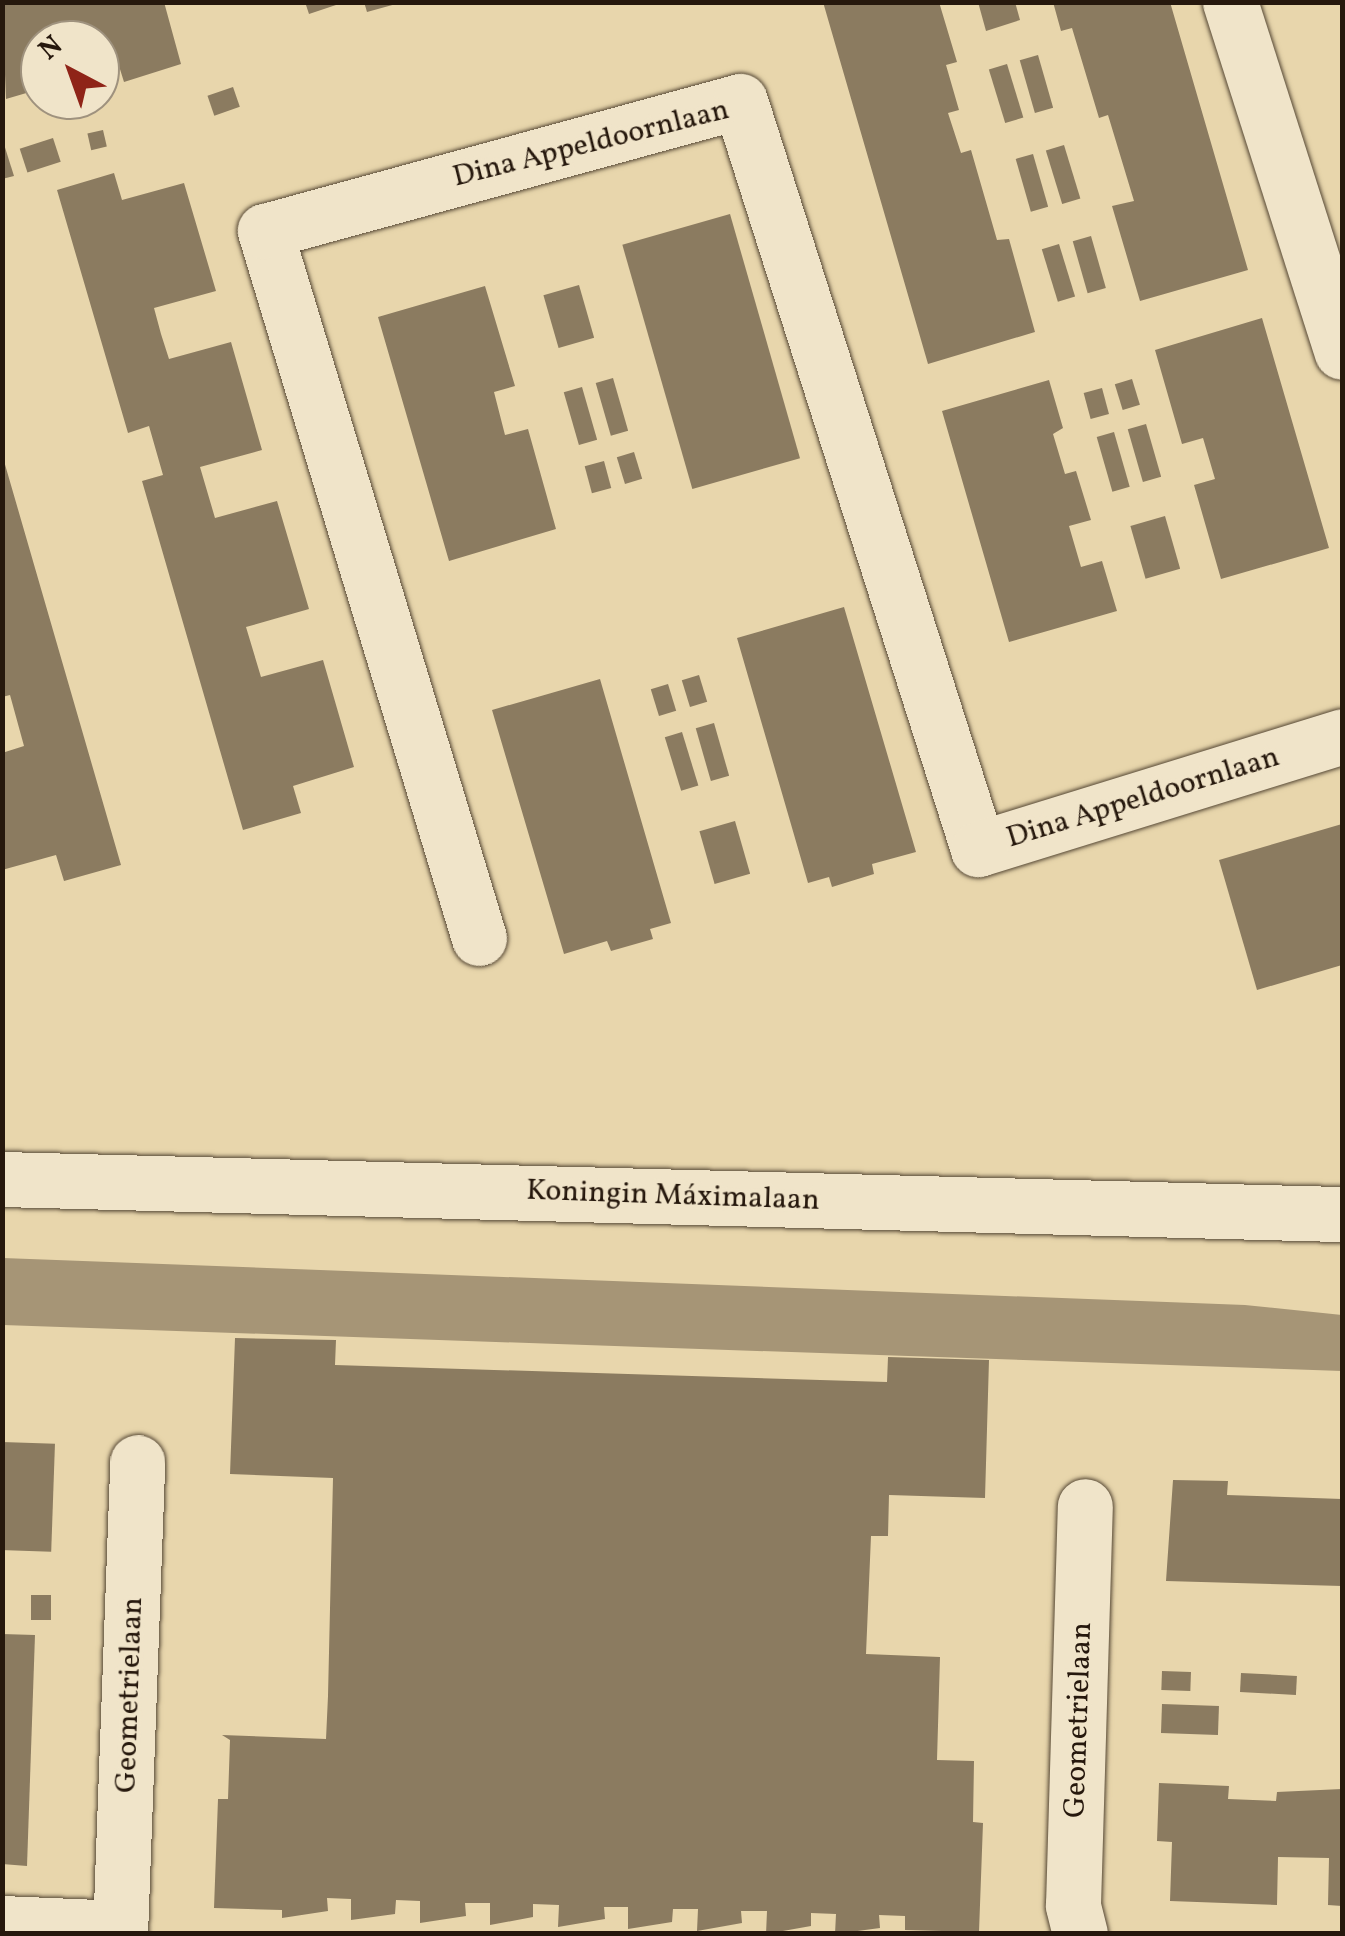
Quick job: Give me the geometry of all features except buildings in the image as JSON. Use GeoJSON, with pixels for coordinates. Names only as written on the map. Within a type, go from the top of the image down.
{"type":"FeatureCollection","features":[{"type":"Feature","properties":{"kind":"street"},"geometry":{"type":"LineString","coordinates":[[1230,2],[1329,259],[1342,352]]}},
{"type":"Feature","properties":{"kind":"street","name":"Dina Appeldoornlaan"},"geometry":{"type":"LineString","coordinates":[[480,938],[265,230],[740,101],[978,849],[1342,736]]}},
{"type":"Feature","properties":{"kind":"street","name":"Koningin Máximalaan"},"geometry":{"type":"LineString","coordinates":[[2,1179],[1342,1214]]}},
{"type":"Feature","properties":{"kind":"street","name":"Geometrielaan"},"geometry":{"type":"LineString","coordinates":[[2,1923],[120,1931],[137,1462]]}},
{"type":"Feature","properties":{"kind":"street","name":"Geometrielaan"},"geometry":{"type":"LineString","coordinates":[[1080,1934],[1072,1905],[1086,1506]]}},
{"type":"Feature","properties":{"kind":"shaded area"},"geometry":{"type":"Polygon","coordinates":[[[3,1258],[1245,1305],[1342,1315],[1342,1371],[3,1325],[3,1258]]]}}]}
